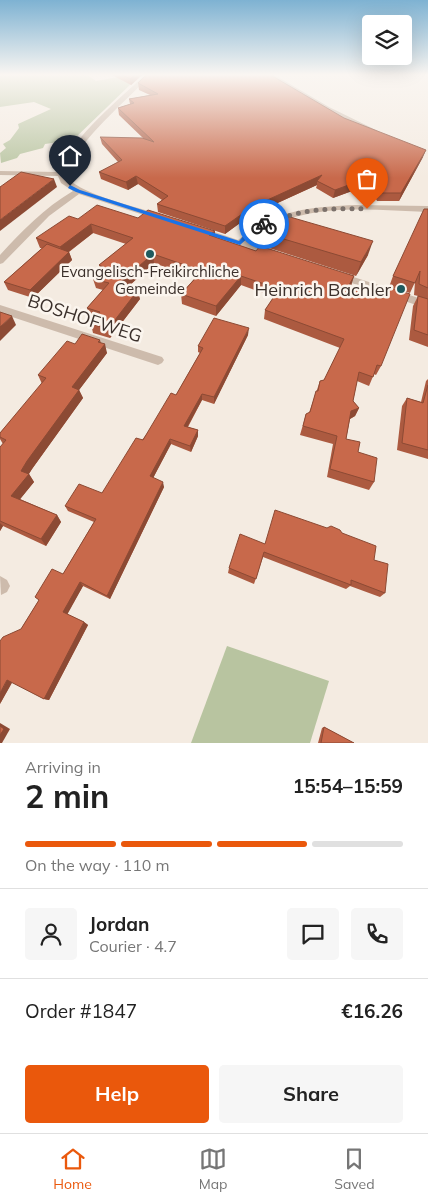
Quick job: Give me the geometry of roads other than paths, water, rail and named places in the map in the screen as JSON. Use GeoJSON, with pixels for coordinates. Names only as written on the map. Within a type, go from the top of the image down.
{"type":"FeatureCollection","features":[{"type":"Feature","properties":{"kind":"street"},"geometry":{"type":"LineString","coordinates":[[112,109],[95,125],[65,164],[62,174],[64,180],[78,191],[166,219]]}},
{"type":"Feature","properties":{"kind":"street"},"geometry":{"type":"LineString","coordinates":[[328,109],[379,133]]}},
{"type":"Feature","properties":{"kind":"street"},"geometry":{"type":"LineString","coordinates":[[0,173],[62,174]]}},
{"type":"Feature","properties":{"kind":"street"},"geometry":{"type":"LineString","coordinates":[[0,261],[45,213],[78,191]]}},
{"type":"Feature","properties":{"kind":"street"},"geometry":{"type":"LineString","coordinates":[[240,243],[249,233],[265,224],[305,211],[323,208],[428,209]]}},
{"type":"Feature","properties":{"kind":"street"},"geometry":{"type":"LineString","coordinates":[[194,228],[287,259]]}},
{"type":"Feature","properties":{"kind":"street"},"geometry":{"type":"LineString","coordinates":[[325,271],[428,304]]}},
{"type":"Feature","properties":{"kind":"street","name":"BOSHOFWEG"},"geometry":{"type":"LineString","coordinates":[[0,309],[158,360]]}},
{"type":"Feature","properties":{"kind":"place","name":"Evangelisch-Freikirchliche Gemeinde"},"geometry":{"type":"Point","coordinates":[150,254]}},
{"type":"Feature","properties":{"kind":"place","name":"Heinrich Bachler"},"geometry":{"type":"Point","coordinates":[401,289]}}]}
